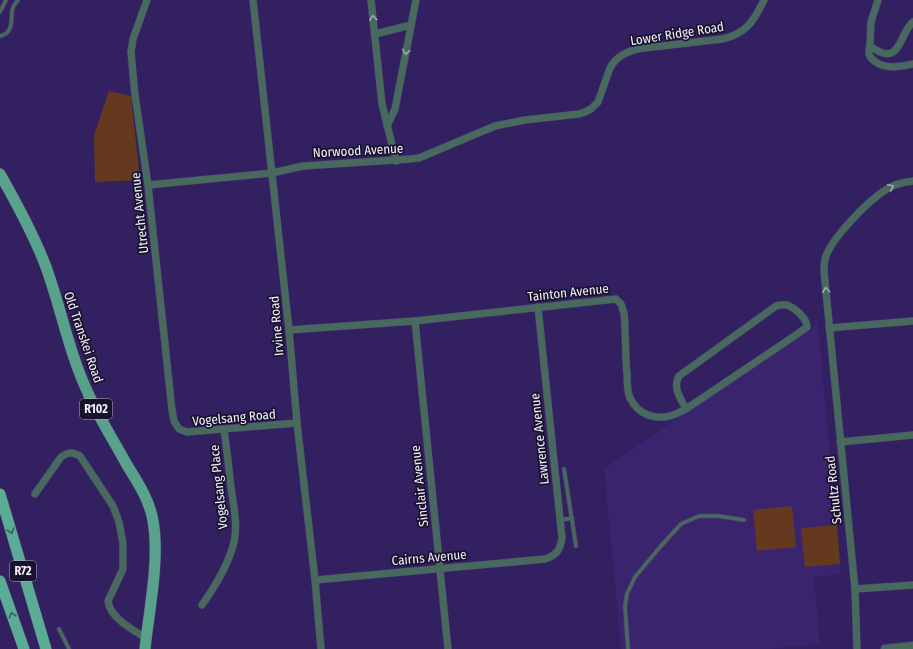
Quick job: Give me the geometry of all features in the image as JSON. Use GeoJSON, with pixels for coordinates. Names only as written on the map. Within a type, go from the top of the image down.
{"type":"FeatureCollection","features":[{"type":"Feature","properties":{"kind":"highway","name":"R72"},"geometry":{"type":"LineString","coordinates":[[0,494],[46,649]]}},
{"type":"Feature","properties":{"kind":"highway","name":"R72"},"geometry":{"type":"LineString","coordinates":[[0,583],[24,649]]}},
{"type":"Feature","properties":{"kind":"main road","name":"Old Transkei Road"},"geometry":{"type":"LineString","coordinates":[[0,174],[19,208],[45,266],[75,361],[88,393],[148,503],[152,516],[155,548],[146,644]]}},
{"type":"Feature","properties":{"kind":"street","name":"Utrecht Avenue"},"geometry":{"type":"LineString","coordinates":[[147,0],[131,52],[135,95],[148,185],[172,410],[176,426]]}},
{"type":"Feature","properties":{"kind":"street","name":"Irvine Road"},"geometry":{"type":"LineString","coordinates":[[253,0],[289,330],[297,423],[315,580],[321,649]]}},
{"type":"Feature","properties":{"kind":"street"},"geometry":{"type":"LineString","coordinates":[[370,0],[382,104],[396,161]]}},
{"type":"Feature","properties":{"kind":"street"},"geometry":{"type":"LineString","coordinates":[[388,126],[395,109],[416,0]]}},
{"type":"Feature","properties":{"kind":"street","name":"Lower Ridge Road"},"geometry":{"type":"LineString","coordinates":[[564,116],[579,114],[591,109],[594,106],[601,97],[610,68],[622,54],[644,48],[722,39],[734,36],[748,26],[764,0]]}},
{"type":"Feature","properties":{"kind":"street"},"geometry":{"type":"LineString","coordinates":[[878,0],[871,22],[869,55],[881,66],[892,67],[913,64]]}},
{"type":"Feature","properties":{"kind":"street"},"geometry":{"type":"LineString","coordinates":[[870,46],[882,53],[890,53],[895,51],[900,45],[906,30],[913,22]]}},
{"type":"Feature","properties":{"kind":"street"},"geometry":{"type":"LineString","coordinates":[[375,34],[411,25]]}},
{"type":"Feature","properties":{"kind":"street","name":"Norwood Avenue"},"geometry":{"type":"LineString","coordinates":[[148,185],[272,173],[303,166],[396,161],[419,158],[495,126],[526,120],[564,116]]}},
{"type":"Feature","properties":{"kind":"street","name":"Schultz Road"},"geometry":{"type":"LineString","coordinates":[[857,649],[855,589],[829,328],[824,271],[825,261],[829,250],[852,220],[876,197],[888,188],[897,184],[913,181]]}},
{"type":"Feature","properties":{"kind":"street","name":"Tainton Avenue"},"geometry":{"type":"LineString","coordinates":[[289,330],[415,321],[611,299],[618,300],[624,313],[630,398],[641,412],[650,416],[668,417],[686,409],[807,327],[806,321],[792,308],[784,305],[776,306],[680,376],[677,382],[677,390],[686,409]]}},
{"type":"Feature","properties":{"kind":"street","name":"Lawrence Avenue"},"geometry":{"type":"LineString","coordinates":[[538,307],[562,538],[557,554],[545,559]]}},
{"type":"Feature","properties":{"kind":"street","name":"Sinclair Avenue"},"geometry":{"type":"LineString","coordinates":[[415,321],[448,649]]}},
{"type":"Feature","properties":{"kind":"street"},"geometry":{"type":"LineString","coordinates":[[829,328],[913,321]]}},
{"type":"Feature","properties":{"kind":"street","name":"Vogelsang Road"},"geometry":{"type":"LineString","coordinates":[[176,426],[187,432],[297,423]]}},
{"type":"Feature","properties":{"kind":"street","name":"Vogelsang Place"},"geometry":{"type":"LineString","coordinates":[[202,605],[213,589],[233,548],[234,511],[224,430]]}},
{"type":"Feature","properties":{"kind":"street"},"geometry":{"type":"LineString","coordinates":[[840,442],[913,435]]}},
{"type":"Feature","properties":{"kind":"street"},"geometry":{"type":"LineString","coordinates":[[35,494],[61,458],[67,453],[80,456],[113,506],[119,522],[123,543],[123,569],[108,601],[109,605],[115,615],[146,644]]}},
{"type":"Feature","properties":{"kind":"street","name":"Cairns Avenue"},"geometry":{"type":"LineString","coordinates":[[315,580],[545,559]]}},
{"type":"Feature","properties":{"kind":"street"},"geometry":{"type":"LineString","coordinates":[[855,589],[913,585]]}},
{"type":"Feature","properties":{"kind":"street"},"geometry":{"type":"LineString","coordinates":[[885,649],[913,646]]}},
{"type":"Feature","properties":{"kind":"lane"},"geometry":{"type":"LineString","coordinates":[[0,36],[5,35],[11,28],[12,12],[18,0]]}},
{"type":"Feature","properties":{"kind":"lane"},"geometry":{"type":"LineString","coordinates":[[0,12],[6,2],[14,6]]}},
{"type":"Feature","properties":{"kind":"lane"},"geometry":{"type":"LineString","coordinates":[[564,469],[576,546]]}},
{"type":"Feature","properties":{"kind":"lane"},"geometry":{"type":"LineString","coordinates":[[628,649],[625,606],[628,594],[635,577],[660,547],[681,524],[699,516],[718,516],[744,520]]}},
{"type":"Feature","properties":{"kind":"lane"},"geometry":{"type":"LineString","coordinates":[[560,520],[572,518]]}},
{"type":"Feature","properties":{"kind":"lane"},"geometry":{"type":"LineString","coordinates":[[59,629],[69,649]]}},
{"type":"Feature","properties":{"kind":"shaded area"},"geometry":{"type":"Polygon","coordinates":[[[109,91],[131,96],[140,180],[95,182],[94,136],[109,91]]]}},
{"type":"Feature","properties":{"kind":"shaded area"},"geometry":{"type":"Polygon","coordinates":[[[818,322],[841,574],[814,577],[820,644],[767,649],[621,649],[604,468],[818,322]]]}},
{"type":"Feature","properties":{"kind":"shaded area"},"geometry":{"type":"Polygon","coordinates":[[[792,506],[796,547],[757,551],[753,510],[792,506]]]}},
{"type":"Feature","properties":{"kind":"shaded area"},"geometry":{"type":"Polygon","coordinates":[[[837,525],[840,564],[805,567],[801,528],[837,525]]]}}]}
